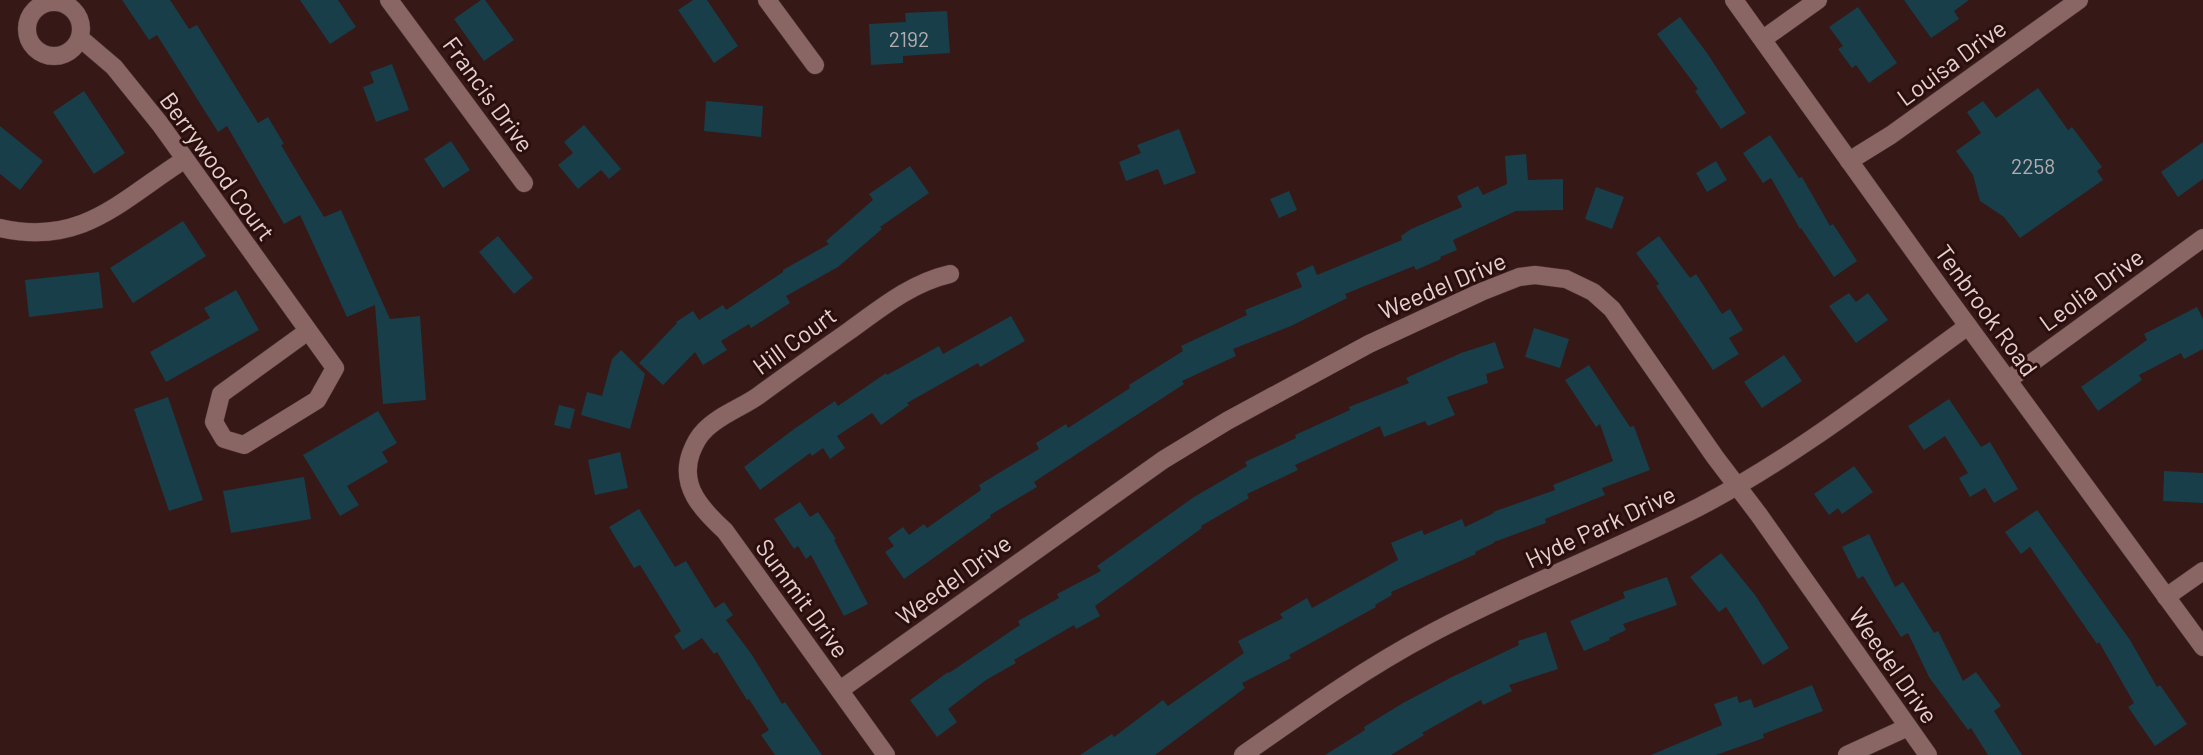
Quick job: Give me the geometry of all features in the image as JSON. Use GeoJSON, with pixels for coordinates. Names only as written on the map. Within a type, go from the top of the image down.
{"type":"FeatureCollection","features":[{"type":"Feature","properties":{"kind":"street","name":"Francis Drive"},"geometry":{"type":"LineString","coordinates":[[389,0],[524,183]]}},
{"type":"Feature","properties":{"kind":"street"},"geometry":{"type":"LineString","coordinates":[[767,0],[815,65]]}},
{"type":"Feature","properties":{"kind":"street","name":"Tenbrook Road"},"geometry":{"type":"LineString","coordinates":[[1734,0],[2203,647]]}},
{"type":"Feature","properties":{"kind":"street"},"geometry":{"type":"LineString","coordinates":[[1762,39],[1818,0]]}},
{"type":"Feature","properties":{"kind":"street","name":"Louisa Drive"},"geometry":{"type":"LineString","coordinates":[[1849,161],[1891,135],[2079,0]]}},
{"type":"Feature","properties":{"kind":"street","name":"Berrywood Court"},"geometry":{"type":"LineString","coordinates":[[80,38],[114,67],[160,124],[335,368],[317,400],[244,445],[224,439],[214,422],[221,394],[308,331]]}},
{"type":"Feature","properties":{"kind":"street"},"geometry":{"type":"LineString","coordinates":[[0,228],[24,232],[53,232],[80,225],[112,210],[184,160]]}},
{"type":"Feature","properties":{"kind":"street","name":"Leolia Drive"},"geometry":{"type":"LineString","coordinates":[[2008,380],[2203,238]]}},
{"type":"Feature","properties":{"kind":"street","name":"Hill Court"},"geometry":{"type":"LineString","coordinates":[[688,468],[696,441],[716,421],[754,398],[900,294],[933,278],[950,274]]}},
{"type":"Feature","properties":{"kind":"street","name":"Weedel Drive"},"geometry":{"type":"LineString","coordinates":[[840,690],[1101,503],[1195,440],[1368,344],[1481,292],[1519,277],[1535,275],[1566,279],[1593,292],[1604,301],[1928,755]]}},
{"type":"Feature","properties":{"kind":"street","name":"Hyde Park Drive"},"geometry":{"type":"LineString","coordinates":[[1243,755],[1344,684],[1425,637],[1700,507],[1737,486],[1788,455],[1968,326]]}},
{"type":"Feature","properties":{"kind":"street","name":"Summit Drive"},"geometry":{"type":"LineString","coordinates":[[688,468],[689,484],[696,501],[724,531],[886,755]]}},
{"type":"Feature","properties":{"kind":"street"},"geometry":{"type":"LineString","coordinates":[[2166,597],[2203,571]]}},
{"type":"Feature","properties":{"kind":"street"},"geometry":{"type":"LineString","coordinates":[[1847,755],[1908,727]]}},
{"type":"Feature","properties":{"kind":"building"},"geometry":{"type":"Polygon","coordinates":[[[122,0],[170,0],[189,29],[197,25],[258,123],[268,117],[284,144],[281,145],[324,217],[341,210],[390,319],[420,316],[426,400],[383,404],[375,305],[347,317],[300,215],[284,224],[227,126],[218,132],[157,35],[149,40],[122,0]]]}},
{"type":"Feature","properties":{"kind":"building"},"geometry":{"type":"Polygon","coordinates":[[[300,0],[338,0],[356,27],[330,44],[300,0]]]}},
{"type":"Feature","properties":{"kind":"building"},"geometry":{"type":"Polygon","coordinates":[[[485,0],[514,40],[484,61],[454,19],[485,0]]]}},
{"type":"Feature","properties":{"kind":"building"},"geometry":{"type":"Polygon","coordinates":[[[693,0],[707,0],[738,46],[714,63],[678,10],[693,0]]]}},
{"type":"Feature","properties":{"kind":"building"},"geometry":{"type":"Polygon","coordinates":[[[1904,0],[1969,0],[1954,11],[1959,19],[1931,38],[1904,0]]]}},
{"type":"Feature","properties":{"kind":"building"},"geometry":{"type":"Polygon","coordinates":[[[1858,7],[1897,63],[1869,83],[1856,65],[1852,68],[1838,49],[1843,46],[1829,27],[1858,7]]]}},
{"type":"Feature","properties":{"kind":"building"},"geometry":{"type":"Polygon","coordinates":[[[947,11],[950,53],[903,56],[903,63],[871,65],[869,24],[906,22],[905,13],[947,11]]]}},
{"type":"Feature","properties":{"kind":"building"},"geometry":{"type":"Polygon","coordinates":[[[1680,17],[1746,113],[1721,129],[1695,91],[1698,89],[1657,34],[1680,17]]]}},
{"type":"Feature","properties":{"kind":"building"},"geometry":{"type":"Polygon","coordinates":[[[392,64],[409,110],[376,122],[363,87],[374,83],[370,72],[392,64]]]}},
{"type":"Feature","properties":{"kind":"building"},"geometry":{"type":"Polygon","coordinates":[[[2038,88],[2068,130],[2072,127],[2102,167],[2097,171],[2103,180],[2020,238],[2004,217],[1980,201],[1973,175],[1956,151],[1981,133],[1967,112],[1983,101],[1996,118],[2038,88]]]}},
{"type":"Feature","properties":{"kind":"building"},"geometry":{"type":"Polygon","coordinates":[[[84,91],[125,153],[94,174],[53,112],[84,91]]]}},
{"type":"Feature","properties":{"kind":"building"},"geometry":{"type":"Polygon","coordinates":[[[706,101],[763,106],[761,137],[704,131],[706,101]]]}},
{"type":"Feature","properties":{"kind":"building"},"geometry":{"type":"Polygon","coordinates":[[[584,125],[621,169],[609,179],[601,170],[578,189],[558,165],[573,153],[564,142],[584,125]]]}},
{"type":"Feature","properties":{"kind":"building"},"geometry":{"type":"Polygon","coordinates":[[[0,126],[43,161],[20,190],[0,174],[0,126]]]}},
{"type":"Feature","properties":{"kind":"building"},"geometry":{"type":"Polygon","coordinates":[[[1179,129],[1196,173],[1164,185],[1158,169],[1126,181],[1119,162],[1141,153],[1137,145],[1179,129]]]}},
{"type":"Feature","properties":{"kind":"building"},"geometry":{"type":"Polygon","coordinates":[[[1770,135],[1799,178],[1802,177],[1830,226],[1833,224],[1857,261],[1834,277],[1800,229],[1771,178],[1763,183],[1743,153],[1770,135]]]}},
{"type":"Feature","properties":{"kind":"building"},"geometry":{"type":"Polygon","coordinates":[[[451,141],[470,170],[443,188],[424,159],[451,141]]]}},
{"type":"Feature","properties":{"kind":"building"},"geometry":{"type":"Polygon","coordinates":[[[2203,142],[2203,179],[2178,197],[2161,172],[2203,142]]]}},
{"type":"Feature","properties":{"kind":"building"},"geometry":{"type":"Polygon","coordinates":[[[1526,154],[1528,180],[1563,179],[1563,210],[1516,211],[1453,240],[1457,250],[1440,257],[1441,259],[1416,270],[1414,266],[1345,294],[1347,298],[1291,326],[1233,349],[1236,356],[1182,381],[1184,384],[1034,482],[1037,487],[990,515],[991,517],[904,579],[885,552],[894,546],[888,538],[903,527],[909,535],[924,524],[927,528],[981,490],[979,485],[1039,449],[1036,443],[1066,424],[1068,428],[1130,388],[1129,385],[1183,351],[1181,346],[1247,315],[1245,310],[1302,287],[1296,273],[1313,265],[1317,275],[1402,240],[1401,236],[1411,229],[1462,207],[1457,196],[1478,186],[1483,195],[1507,184],[1505,156],[1526,154]]]}},
{"type":"Feature","properties":{"kind":"building"},"geometry":{"type":"Polygon","coordinates":[[[1716,161],[1727,180],[1707,192],[1696,173],[1716,161]]]}},
{"type":"Feature","properties":{"kind":"building"},"geometry":{"type":"Polygon","coordinates":[[[910,166],[929,193],[880,227],[882,229],[838,267],[786,296],[790,303],[751,328],[749,324],[721,341],[727,350],[703,365],[695,352],[663,385],[639,363],[676,322],[693,311],[699,320],[723,305],[726,310],[783,270],[829,244],[826,241],[873,200],[869,194],[910,166]]]}},
{"type":"Feature","properties":{"kind":"building"},"geometry":{"type":"Polygon","coordinates":[[[1596,187],[1624,197],[1612,229],[1585,219],[1596,187]]]}},
{"type":"Feature","properties":{"kind":"building"},"geometry":{"type":"Polygon","coordinates":[[[1289,191],[1297,210],[1279,218],[1270,199],[1289,191]]]}},
{"type":"Feature","properties":{"kind":"building"},"geometry":{"type":"Polygon","coordinates":[[[183,221],[206,256],[133,303],[110,268],[183,221]]]}},
{"type":"Feature","properties":{"kind":"building"},"geometry":{"type":"Polygon","coordinates":[[[498,236],[533,278],[514,294],[479,252],[498,236]]]}},
{"type":"Feature","properties":{"kind":"building"},"geometry":{"type":"Polygon","coordinates":[[[1659,236],[1690,278],[1696,274],[1722,314],[1730,309],[1743,330],[1729,338],[1739,354],[1713,370],[1656,286],[1659,284],[1636,253],[1659,236]]]}},
{"type":"Feature","properties":{"kind":"building"},"geometry":{"type":"Polygon","coordinates":[[[99,272],[103,308],[29,317],[25,280],[99,272]]]}},
{"type":"Feature","properties":{"kind":"building"},"geometry":{"type":"Polygon","coordinates":[[[236,290],[259,330],[166,382],[150,352],[210,318],[204,308],[236,290]]]}},
{"type":"Feature","properties":{"kind":"building"},"geometry":{"type":"Polygon","coordinates":[[[1849,293],[1856,302],[1868,293],[1888,320],[1856,343],[1829,306],[1849,293]]]}},
{"type":"Feature","properties":{"kind":"building"},"geometry":{"type":"Polygon","coordinates":[[[2197,307],[2203,319],[2203,349],[2184,359],[2181,353],[2139,375],[2142,380],[2098,411],[2081,387],[2147,340],[2144,334],[2197,307]]]}},
{"type":"Feature","properties":{"kind":"building"},"geometry":{"type":"Polygon","coordinates":[[[1011,316],[1025,341],[980,367],[978,363],[907,403],[909,405],[881,425],[872,413],[837,436],[845,448],[830,459],[823,448],[812,456],[810,453],[760,490],[744,467],[835,401],[838,406],[886,373],[887,375],[939,346],[943,354],[1011,316]]]}},
{"type":"Feature","properties":{"kind":"building"},"geometry":{"type":"Polygon","coordinates":[[[1534,328],[1569,339],[1560,368],[1525,357],[1534,328]]]}},
{"type":"Feature","properties":{"kind":"building"},"geometry":{"type":"Polygon","coordinates":[[[1495,342],[1504,368],[1486,374],[1488,383],[1447,397],[1455,415],[1428,426],[1425,421],[1384,437],[1380,426],[1295,465],[1298,470],[1247,494],[1249,498],[1201,526],[1202,528],[1095,606],[1100,616],[1076,629],[1074,625],[1014,660],[1016,663],[986,680],[948,709],[957,722],[937,737],[910,700],[1020,625],[1018,621],[1059,598],[1057,594],[1101,571],[1097,566],[1194,497],[1247,466],[1245,462],[1350,410],[1349,407],[1409,383],[1406,378],[1461,353],[1495,342]]]}},
{"type":"Feature","properties":{"kind":"building"},"geometry":{"type":"Polygon","coordinates":[[[621,350],[645,374],[630,429],[581,415],[587,392],[602,396],[612,359],[621,350]]]}},
{"type":"Feature","properties":{"kind":"building"},"geometry":{"type":"Polygon","coordinates":[[[1784,355],[1802,381],[1762,408],[1744,382],[1784,355]]]}},
{"type":"Feature","properties":{"kind":"building"},"geometry":{"type":"Polygon","coordinates":[[[1589,365],[1630,427],[1634,426],[1650,470],[1602,488],[1605,495],[1545,519],[1546,523],[1494,542],[1475,552],[1476,554],[1391,592],[1392,595],[1375,605],[1376,607],[1289,655],[1291,658],[1242,683],[1245,688],[1155,755],[1080,755],[1112,734],[1114,737],[1163,700],[1168,706],[1244,653],[1238,641],[1283,618],[1280,614],[1307,598],[1312,608],[1398,560],[1391,543],[1422,530],[1424,535],[1462,519],[1465,527],[1493,512],[1555,490],[1553,485],[1613,461],[1600,424],[1596,427],[1565,380],[1589,365]]]}},
{"type":"Feature","properties":{"kind":"building"},"geometry":{"type":"Polygon","coordinates":[[[168,397],[203,500],[169,511],[134,409],[168,397]]]}},
{"type":"Feature","properties":{"kind":"building"},"geometry":{"type":"Polygon","coordinates":[[[1949,399],[1981,447],[1990,442],[2018,489],[1994,503],[1985,488],[1970,497],[1959,478],[1968,473],[1945,436],[1924,450],[1908,426],[1949,399]]]}},
{"type":"Feature","properties":{"kind":"building"},"geometry":{"type":"Polygon","coordinates":[[[559,405],[575,409],[570,429],[554,425],[559,405]]]}},
{"type":"Feature","properties":{"kind":"building"},"geometry":{"type":"Polygon","coordinates":[[[378,411],[397,443],[382,452],[388,462],[347,486],[359,505],[340,516],[303,455],[378,411]]]}},
{"type":"Feature","properties":{"kind":"building"},"geometry":{"type":"Polygon","coordinates":[[[620,452],[628,488],[595,495],[588,460],[620,452]]]}},
{"type":"Feature","properties":{"kind":"building"},"geometry":{"type":"Polygon","coordinates":[[[1854,466],[1873,492],[1842,514],[1838,508],[1829,515],[1814,494],[1854,466]]]}},
{"type":"Feature","properties":{"kind":"building"},"geometry":{"type":"Polygon","coordinates":[[[2164,471],[2203,473],[2203,503],[2163,501],[2164,471]]]}},
{"type":"Feature","properties":{"kind":"building"},"geometry":{"type":"Polygon","coordinates":[[[304,477],[311,519],[231,533],[223,491],[304,477]]]}},
{"type":"Feature","properties":{"kind":"building"},"geometry":{"type":"Polygon","coordinates":[[[800,502],[810,517],[818,512],[836,539],[834,540],[868,604],[844,616],[811,555],[806,559],[798,546],[794,549],[774,519],[800,502]]]}},
{"type":"Feature","properties":{"kind":"building"},"geometry":{"type":"Polygon","coordinates":[[[639,509],[675,567],[686,561],[715,608],[724,602],[733,615],[726,620],[752,655],[782,704],[785,702],[822,755],[775,755],[761,735],[769,730],[717,652],[714,654],[702,638],[683,650],[674,636],[681,631],[640,565],[634,568],[609,527],[639,509]]]}},
{"type":"Feature","properties":{"kind":"building"},"geometry":{"type":"Polygon","coordinates":[[[2037,510],[2130,640],[2157,687],[2160,685],[2187,724],[2155,746],[2128,707],[2134,703],[2099,642],[2097,644],[2030,547],[2021,554],[2005,532],[2037,510]]]}},
{"type":"Feature","properties":{"kind":"building"},"geometry":{"type":"Polygon","coordinates":[[[1869,534],[1895,587],[1903,582],[1934,633],[1938,631],[1963,681],[1976,672],[2001,706],[1994,711],[2022,755],[1988,755],[1971,728],[1968,730],[1929,677],[1908,633],[1901,637],[1863,576],[1858,579],[1842,547],[1869,534]]]}},
{"type":"Feature","properties":{"kind":"building"},"geometry":{"type":"Polygon","coordinates":[[[1721,553],[1755,595],[1789,648],[1763,665],[1726,607],[1719,612],[1690,577],[1721,553]]]}},
{"type":"Feature","properties":{"kind":"building"},"geometry":{"type":"Polygon","coordinates":[[[1667,577],[1677,605],[1623,624],[1626,630],[1584,651],[1570,621],[1625,598],[1623,592],[1667,577]]]}},
{"type":"Feature","properties":{"kind":"building"},"geometry":{"type":"Polygon","coordinates":[[[1546,632],[1558,669],[1509,685],[1512,691],[1483,705],[1481,700],[1422,733],[1424,735],[1391,755],[1325,755],[1403,703],[1519,645],[1518,641],[1546,632]]]}},
{"type":"Feature","properties":{"kind":"building"},"geometry":{"type":"Polygon","coordinates":[[[1812,685],[1823,711],[1763,734],[1764,738],[1716,755],[1651,755],[1722,725],[1714,704],[1737,696],[1739,703],[1751,699],[1754,708],[1812,685]]]}}]}
